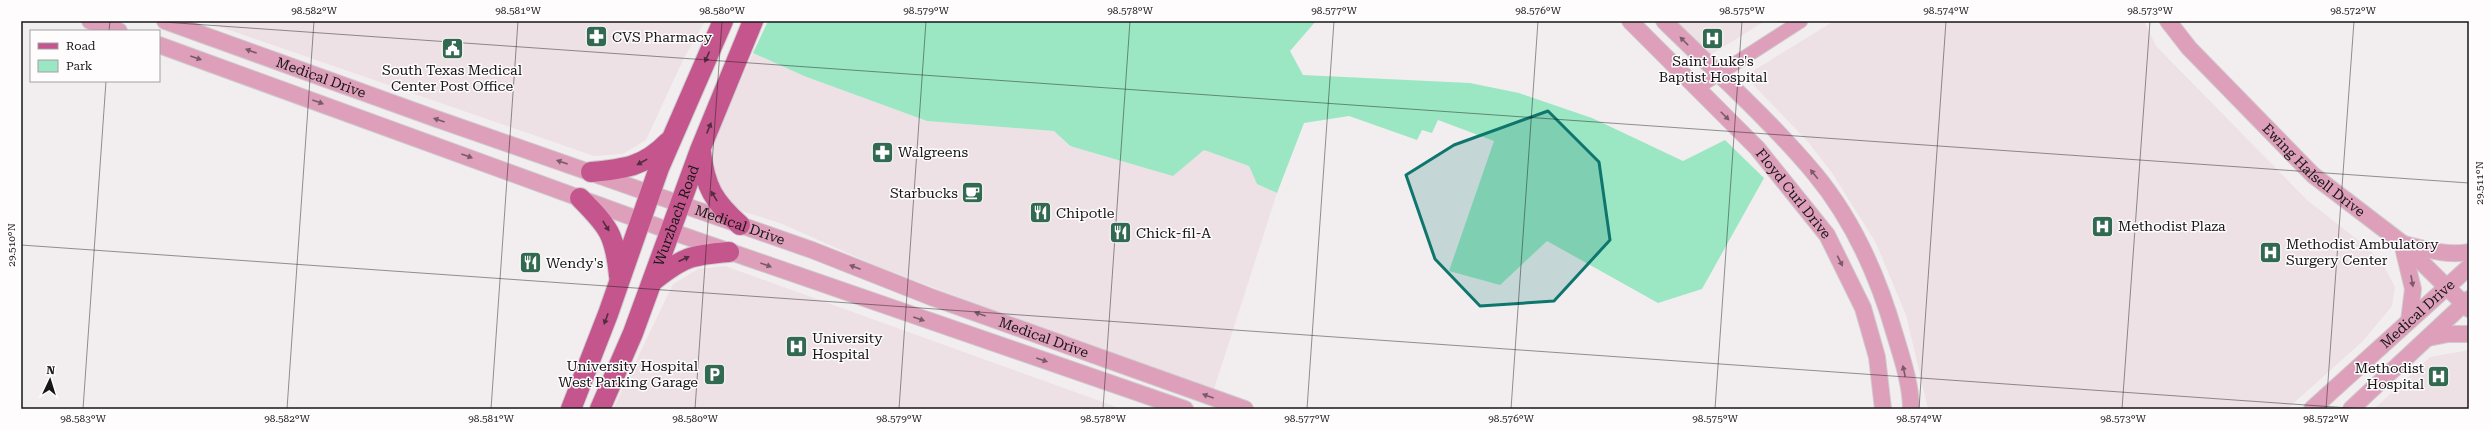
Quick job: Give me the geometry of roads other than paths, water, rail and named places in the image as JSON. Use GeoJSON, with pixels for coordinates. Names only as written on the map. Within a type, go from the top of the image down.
{"type":"FeatureCollection","features":[{"type":"Feature","properties":{"kind":"main road"},"geometry":{"type":"LineString","coordinates":[[571,409],[672,137],[723,21]]}},
{"type":"Feature","properties":{"kind":"main road","name":"Wurzbach Road"},"geometry":{"type":"LineString","coordinates":[[600,409],[653,281],[700,150],[753,21]]}},
{"type":"Feature","properties":{"kind":"main road"},"geometry":{"type":"LineString","coordinates":[[591,172],[634,166],[659,151],[672,137]]}},
{"type":"Feature","properties":{"kind":"main road"},"geometry":{"type":"LineString","coordinates":[[700,150],[708,187],[724,210],[740,225]]}},
{"type":"Feature","properties":{"kind":"main road"},"geometry":{"type":"LineString","coordinates":[[580,198],[601,219],[609,231],[615,244],[619,282]]}},
{"type":"Feature","properties":{"kind":"main road"},"geometry":{"type":"LineString","coordinates":[[653,281],[683,258],[694,255],[729,252]]}},
{"type":"Feature","properties":{"kind":"street"},"geometry":{"type":"LineString","coordinates":[[90,21],[116,30]]}},
{"type":"Feature","properties":{"kind":"street","name":"Medical Drive"},"geometry":{"type":"LineString","coordinates":[[165,21],[434,118],[651,193],[938,299],[1245,409]]}},
{"type":"Feature","properties":{"kind":"street","name":"Floyd Curl Drive"},"geometry":{"type":"LineString","coordinates":[[1630,21],[1757,148],[1827,235],[1863,308],[1877,357],[1883,409]]}},
{"type":"Feature","properties":{"kind":"street","name":"Floyd Curl Drive"},"geometry":{"type":"LineString","coordinates":[[1664,21],[1778,132],[1816,175],[1837,205],[1850,226],[1885,299],[1900,351],[1911,409]]}},
{"type":"Feature","properties":{"kind":"street"},"geometry":{"type":"LineString","coordinates":[[1697,88],[1801,21]]}},
{"type":"Feature","properties":{"kind":"street","name":"Ewing Halsell Drive"},"geometry":{"type":"LineString","coordinates":[[2168,21],[2189,48],[2313,175],[2367,214],[2402,243],[2467,304]]}},
{"type":"Feature","properties":{"kind":"street","name":"Medical Drive"},"geometry":{"type":"LineString","coordinates":[[160,45],[641,221],[1185,409]]}},
{"type":"Feature","properties":{"kind":"street"},"geometry":{"type":"LineString","coordinates":[[1815,219],[1837,205]]}},
{"type":"Feature","properties":{"kind":"street"},"geometry":{"type":"LineString","coordinates":[[2410,321],[2413,289],[2402,243],[2443,253],[2458,254],[2469,252]]}},
{"type":"Feature","properties":{"kind":"street","name":"Medical Drive"},"geometry":{"type":"LineString","coordinates":[[2312,409],[2469,267]]}},
{"type":"Feature","properties":{"kind":"street","name":"Medical Drive"},"geometry":{"type":"LineString","coordinates":[[2351,409],[2467,304]]}},
{"type":"Feature","properties":{"kind":"street"},"geometry":{"type":"LineString","coordinates":[[2428,338],[2448,334],[2469,334]]}},
{"type":"Feature","properties":{"kind":"place","name":"CVS Pharmacy"},"geometry":{"type":"Point","coordinates":[596,37]}},
{"type":"Feature","properties":{"kind":"place","name":"Saint Luke's Baptist Hospital"},"geometry":{"type":"Point","coordinates":[1713,39]}},
{"type":"Feature","properties":{"kind":"place","name":"South Texas Medical Center Post Office"},"geometry":{"type":"Point","coordinates":[452,48]}},
{"type":"Feature","properties":{"kind":"place","name":"Walgreens"},"geometry":{"type":"Point","coordinates":[883,152]}},
{"type":"Feature","properties":{"kind":"place","name":"Starbucks"},"geometry":{"type":"Point","coordinates":[973,193]}},
{"type":"Feature","properties":{"kind":"place","name":"Chipotle"},"geometry":{"type":"Point","coordinates":[1040,213]}},
{"type":"Feature","properties":{"kind":"place","name":"Methodist Plaza"},"geometry":{"type":"Point","coordinates":[2103,226]}},
{"type":"Feature","properties":{"kind":"place","name":"Chick-fil-A"},"geometry":{"type":"Point","coordinates":[1120,233]}},
{"type":"Feature","properties":{"kind":"place","name":"Methodist Ambulatory Surgery Center"},"geometry":{"type":"Point","coordinates":[2271,252]}},
{"type":"Feature","properties":{"kind":"place","name":"Wendy's"},"geometry":{"type":"Point","coordinates":[531,263]}},
{"type":"Feature","properties":{"kind":"place","name":"University Hospital"},"geometry":{"type":"Point","coordinates":[796,346]}},
{"type":"Feature","properties":{"kind":"place","name":"University Hospital West Parking Garage"},"geometry":{"type":"Point","coordinates":[714,374]}},
{"type":"Feature","properties":{"kind":"place","name":"Methodist Hospital"},"geometry":{"type":"Point","coordinates":[2439,376]}}]}
